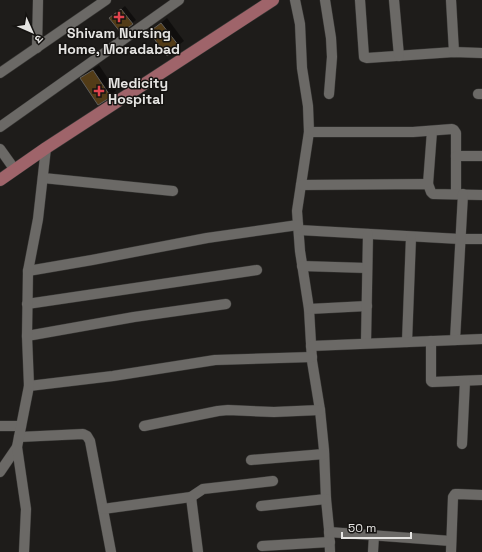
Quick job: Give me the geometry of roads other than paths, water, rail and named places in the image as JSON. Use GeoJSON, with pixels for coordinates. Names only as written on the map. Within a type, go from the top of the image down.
{"type":"FeatureCollection","features":[{"type":"Feature","properties":{"kind":"main road"},"geometry":{"type":"LineString","coordinates":[[0,180],[46,148],[274,0]]}},
{"type":"Feature","properties":{"kind":"street"},"geometry":{"type":"LineString","coordinates":[[36,48],[38,0]]}},
{"type":"Feature","properties":{"kind":"street"},"geometry":{"type":"LineString","coordinates":[[0,74],[106,0]]}},
{"type":"Feature","properties":{"kind":"street"},"geometry":{"type":"LineString","coordinates":[[0,127],[179,0]]}},
{"type":"Feature","properties":{"kind":"street"},"geometry":{"type":"LineString","coordinates":[[295,0],[300,24],[302,68],[308,106],[309,132],[297,211],[298,228],[309,309],[312,358],[320,410],[330,542]]}},
{"type":"Feature","properties":{"kind":"street"},"geometry":{"type":"LineString","coordinates":[[325,0],[332,38],[329,94]]}},
{"type":"Feature","properties":{"kind":"street"},"geometry":{"type":"LineString","coordinates":[[360,0],[364,57],[454,52],[482,53]]}},
{"type":"Feature","properties":{"kind":"street"},"geometry":{"type":"LineString","coordinates":[[394,0],[399,56]]}},
{"type":"Feature","properties":{"kind":"street"},"geometry":{"type":"LineString","coordinates":[[451,0],[454,52]]}},
{"type":"Feature","properties":{"kind":"street"},"geometry":{"type":"LineString","coordinates":[[309,132],[414,132],[454,130],[456,133],[460,239],[455,340]]}},
{"type":"Feature","properties":{"kind":"street"},"geometry":{"type":"LineString","coordinates":[[432,131],[428,184],[431,192],[433,194],[482,195]]}},
{"type":"Feature","properties":{"kind":"street"},"geometry":{"type":"LineString","coordinates":[[24,552],[26,510],[18,442],[29,386],[27,336],[28,271],[38,219],[46,148]]}},
{"type":"Feature","properties":{"kind":"street"},"geometry":{"type":"LineString","coordinates":[[0,149],[15,170]]}},
{"type":"Feature","properties":{"kind":"street"},"geometry":{"type":"LineString","coordinates":[[456,156],[482,156]]}},
{"type":"Feature","properties":{"kind":"street"},"geometry":{"type":"LineString","coordinates":[[43,178],[173,191]]}},
{"type":"Feature","properties":{"kind":"street"},"geometry":{"type":"LineString","coordinates":[[301,185],[428,184]]}},
{"type":"Feature","properties":{"kind":"street"},"geometry":{"type":"LineString","coordinates":[[28,271],[207,238],[298,228],[368,234],[482,239]]}},
{"type":"Feature","properties":{"kind":"street"},"geometry":{"type":"LineString","coordinates":[[366,343],[368,234]]}},
{"type":"Feature","properties":{"kind":"street"},"geometry":{"type":"LineString","coordinates":[[407,342],[411,236]]}},
{"type":"Feature","properties":{"kind":"street"},"geometry":{"type":"LineString","coordinates":[[302,266],[367,268]]}},
{"type":"Feature","properties":{"kind":"street"},"geometry":{"type":"LineString","coordinates":[[27,304],[257,270]]}},
{"type":"Feature","properties":{"kind":"street"},"geometry":{"type":"LineString","coordinates":[[27,336],[134,317],[226,304]]}},
{"type":"Feature","properties":{"kind":"street"},"geometry":{"type":"LineString","coordinates":[[309,309],[367,306]]}},
{"type":"Feature","properties":{"kind":"street"},"geometry":{"type":"LineString","coordinates":[[311,346],[482,339]]}},
{"type":"Feature","properties":{"kind":"street"},"geometry":{"type":"LineString","coordinates":[[431,341],[432,382],[482,380]]}},
{"type":"Feature","properties":{"kind":"street"},"geometry":{"type":"LineString","coordinates":[[29,386],[113,376],[215,360],[312,358]]}},
{"type":"Feature","properties":{"kind":"street"},"geometry":{"type":"LineString","coordinates":[[462,444],[465,381]]}},
{"type":"Feature","properties":{"kind":"street"},"geometry":{"type":"LineString","coordinates":[[144,426],[228,410],[274,412],[320,410]]}},
{"type":"Feature","properties":{"kind":"street"},"geometry":{"type":"LineString","coordinates":[[0,426],[21,426]]}},
{"type":"Feature","properties":{"kind":"street"},"geometry":{"type":"LineString","coordinates":[[18,442],[83,434],[87,436],[90,441],[112,552]]}},
{"type":"Feature","properties":{"kind":"street"},"geometry":{"type":"LineString","coordinates":[[0,472],[18,442]]}},
{"type":"Feature","properties":{"kind":"street"},"geometry":{"type":"LineString","coordinates":[[251,460],[324,454]]}},
{"type":"Feature","properties":{"kind":"street"},"geometry":{"type":"LineString","coordinates":[[103,509],[190,497],[202,489],[273,480]]}},
{"type":"Feature","properties":{"kind":"street"},"geometry":{"type":"LineString","coordinates":[[451,552],[453,497],[455,494],[482,494]]}},
{"type":"Feature","properties":{"kind":"street"},"geometry":{"type":"LineString","coordinates":[[190,497],[198,552]]}},
{"type":"Feature","properties":{"kind":"street"},"geometry":{"type":"LineString","coordinates":[[261,506],[326,499]]}},
{"type":"Feature","properties":{"kind":"street"},"geometry":{"type":"LineString","coordinates":[[262,546],[330,542],[374,535],[451,541]]}},
{"type":"Feature","properties":{"kind":"street"},"geometry":{"type":"LineString","coordinates":[[373,552],[374,535]]}},
{"type":"Feature","properties":{"kind":"place","name":"Shivam Nursing Home, Moradabad"},"geometry":{"type":"Point","coordinates":[119,17]}},
{"type":"Feature","properties":{"kind":"place","name":"Medicity Hospital"},"geometry":{"type":"Point","coordinates":[99,91]}}]}
